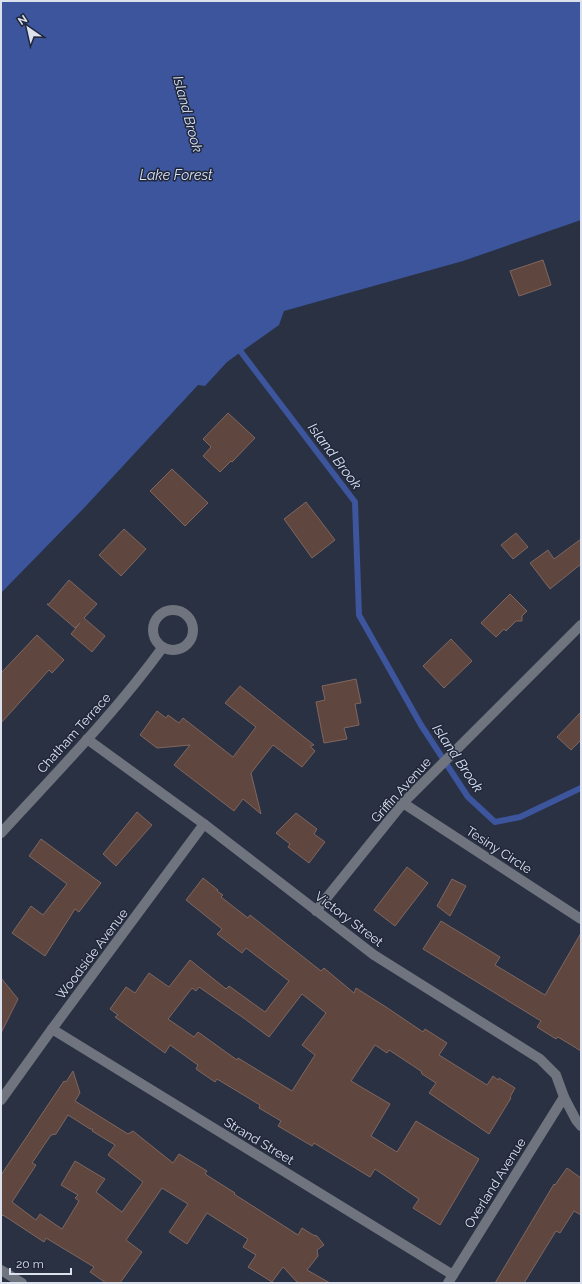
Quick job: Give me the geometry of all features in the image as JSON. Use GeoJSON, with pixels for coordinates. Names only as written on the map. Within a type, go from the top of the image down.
{"type":"FeatureCollection","features":[{"type":"Feature","properties":{"kind":"street","name":"Griffin Avenue"},"geometry":{"type":"LineString","coordinates":[[316,911],[403,803],[581,625]]}},
{"type":"Feature","properties":{"kind":"street","name":"Chatham Terrace"},"geometry":{"type":"LineString","coordinates":[[1,833],[87,739],[140,678],[163,647]]}},
{"type":"Feature","properties":{"kind":"street","name":"Victory Street"},"geometry":{"type":"LineString","coordinates":[[87,739],[204,824],[374,955],[540,1059],[556,1075],[564,1097],[576,1120],[581,1126]]}},
{"type":"Feature","properties":{"kind":"street","name":"Tesiny Circle"},"geometry":{"type":"LineString","coordinates":[[403,803],[581,919]]}},
{"type":"Feature","properties":{"kind":"street","name":"Woodside Avenue"},"geometry":{"type":"LineString","coordinates":[[1,1100],[204,824]]}},
{"type":"Feature","properties":{"kind":"street","name":"Strand Street"},"geometry":{"type":"LineString","coordinates":[[52,1029],[450,1279]]}},
{"type":"Feature","properties":{"kind":"street","name":"Overland Avenue"},"geometry":{"type":"LineString","coordinates":[[450,1279],[564,1097]]}},
{"type":"Feature","properties":{"kind":"street"},"geometry":{"type":"LineString","coordinates":[[1,1270],[22,1283]]}},
{"type":"Feature","properties":{"kind":"water","name":"Lake Forest"},"geometry":{"type":"Polygon","coordinates":[[[1,1],[581,1],[581,220],[463,261],[284,311],[279,325],[227,362],[205,386],[198,385],[84,508],[1,593],[1,1]]]}},
{"type":"Feature","properties":{"kind":"building"},"geometry":{"type":"Polygon","coordinates":[[[543,260],[551,285],[519,296],[510,271],[543,260]]]}},
{"type":"Feature","properties":{"kind":"building"},"geometry":{"type":"Polygon","coordinates":[[[228,413],[255,438],[220,472],[203,456],[211,447],[203,439],[228,413]]]}},
{"type":"Feature","properties":{"kind":"building"},"geometry":{"type":"Polygon","coordinates":[[[172,469],[208,503],[185,526],[150,491],[172,469]]]}},
{"type":"Feature","properties":{"kind":"building"},"geometry":{"type":"Polygon","coordinates":[[[306,502],[335,540],[312,558],[284,519],[306,502]]]}},
{"type":"Feature","properties":{"kind":"building"},"geometry":{"type":"Polygon","coordinates":[[[124,529],[146,549],[121,576],[99,555],[124,529]]]}},
{"type":"Feature","properties":{"kind":"building"},"geometry":{"type":"Polygon","coordinates":[[[516,533],[528,547],[513,559],[501,545],[516,533]]]}},
{"type":"Feature","properties":{"kind":"building"},"geometry":{"type":"Polygon","coordinates":[[[581,539],[581,564],[550,589],[530,563],[548,550],[554,559],[581,539]]]}},
{"type":"Feature","properties":{"kind":"building"},"geometry":{"type":"Polygon","coordinates":[[[69,580],[97,604],[84,618],[105,636],[92,652],[71,634],[80,623],[75,628],[47,604],[49,604],[69,580]]]}},
{"type":"Feature","properties":{"kind":"building"},"geometry":{"type":"Polygon","coordinates":[[[510,594],[527,611],[522,616],[522,621],[516,621],[506,631],[504,629],[496,637],[481,623],[510,594]]]}},
{"type":"Feature","properties":{"kind":"building"},"geometry":{"type":"Polygon","coordinates":[[[37,635],[64,660],[52,673],[49,670],[1,723],[1,673],[37,635]]]}},
{"type":"Feature","properties":{"kind":"building"},"geometry":{"type":"Polygon","coordinates":[[[451,639],[472,661],[444,688],[423,666],[451,639]]]}},
{"type":"Feature","properties":{"kind":"building"},"geometry":{"type":"Polygon","coordinates":[[[356,679],[361,703],[355,704],[359,725],[344,728],[347,739],[324,743],[316,702],[325,700],[322,686],[356,679]]]}},
{"type":"Feature","properties":{"kind":"building"},"geometry":{"type":"Polygon","coordinates":[[[240,686],[314,745],[310,746],[315,751],[302,767],[273,745],[251,773],[261,814],[243,799],[234,811],[174,765],[190,745],[157,748],[140,735],[157,711],[166,718],[168,715],[179,723],[183,718],[233,757],[256,727],[225,703],[240,686]]]}},
{"type":"Feature","properties":{"kind":"building"},"geometry":{"type":"Polygon","coordinates":[[[581,712],[581,740],[571,750],[557,737],[581,712]]]}},
{"type":"Feature","properties":{"kind":"building"},"geometry":{"type":"Polygon","coordinates":[[[137,812],[152,825],[116,866],[103,854],[137,812]]]}},
{"type":"Feature","properties":{"kind":"building"},"geometry":{"type":"Polygon","coordinates":[[[296,813],[317,829],[314,834],[325,842],[309,863],[288,847],[290,844],[276,833],[296,813]]]}},
{"type":"Feature","properties":{"kind":"building"},"geometry":{"type":"Polygon","coordinates":[[[41,839],[101,883],[79,912],[75,909],[45,956],[12,933],[31,906],[43,915],[67,884],[29,856],[41,839]]]}},
{"type":"Feature","properties":{"kind":"building"},"geometry":{"type":"Polygon","coordinates":[[[407,867],[428,883],[395,926],[374,910],[407,867]]]}},
{"type":"Feature","properties":{"kind":"building"},"geometry":{"type":"Polygon","coordinates":[[[203,878],[223,895],[221,897],[248,918],[250,915],[321,971],[324,968],[354,993],[356,988],[423,1032],[425,1029],[447,1043],[439,1055],[487,1085],[493,1076],[515,1088],[510,1097],[511,1098],[489,1134],[429,1093],[436,1083],[422,1074],[421,1071],[389,1050],[387,1053],[375,1045],[351,1081],[390,1104],[371,1136],[397,1152],[416,1121],[479,1159],[440,1225],[413,1208],[419,1199],[375,1169],[370,1177],[314,1143],[312,1146],[278,1126],[281,1121],[259,1108],[260,1105],[217,1079],[215,1082],[196,1069],[198,1065],[170,1045],[165,1053],[115,1017],[118,1015],[110,1009],[126,987],[135,993],[149,973],[169,987],[190,960],[226,989],[229,986],[265,1012],[289,981],[246,948],[242,953],[217,934],[222,929],[186,900],[203,878]],[[199,987],[196,991],[192,988],[168,1019],[194,1037],[198,1032],[237,1060],[238,1058],[292,1091],[315,1055],[302,1045],[326,1013],[302,994],[269,1037],[199,987]]]}},
{"type":"Feature","properties":{"kind":"building"},"geometry":{"type":"Polygon","coordinates":[[[452,879],[466,886],[450,916],[437,906],[452,879]]]}},
{"type":"Feature","properties":{"kind":"building"},"geometry":{"type":"Polygon","coordinates":[[[441,921],[500,957],[495,965],[545,995],[581,933],[581,1051],[558,1037],[556,1039],[537,1027],[541,1021],[423,949],[441,921]]]}},
{"type":"Feature","properties":{"kind":"building"},"geometry":{"type":"Polygon","coordinates":[[[1,978],[18,999],[1,1033],[1,978]]]}},
{"type":"Feature","properties":{"kind":"building"},"geometry":{"type":"Polygon","coordinates":[[[73,1071],[80,1093],[75,1101],[128,1134],[133,1131],[173,1163],[179,1154],[207,1171],[205,1174],[235,1193],[234,1194],[298,1235],[302,1228],[317,1236],[324,1245],[317,1250],[318,1256],[307,1270],[330,1283],[298,1283],[283,1267],[272,1282],[248,1267],[256,1255],[243,1247],[248,1239],[207,1213],[187,1244],[169,1232],[188,1204],[162,1188],[126,1240],[142,1252],[120,1283],[106,1283],[90,1272],[94,1267],[46,1238],[44,1242],[3,1215],[1,1217],[1,1175],[64,1081],[66,1082],[73,1071]],[[68,1115],[56,1134],[51,1135],[32,1163],[36,1165],[12,1202],[36,1220],[40,1214],[62,1229],[79,1201],[75,1198],[78,1195],[61,1185],[75,1161],[105,1179],[96,1192],[122,1212],[143,1182],[108,1155],[115,1145],[92,1131],[93,1129],[90,1129],[68,1115]]]}},
{"type":"Feature","properties":{"kind":"building"},"geometry":{"type":"Polygon","coordinates":[[[567,1168],[581,1178],[581,1215],[574,1211],[560,1233],[556,1231],[524,1283],[495,1283],[554,1184],[555,1185],[567,1168]]]}},
{"type":"Feature","properties":{"kind":"waterway","name":"Island Brook"},"geometry":{"type":"LineString","coordinates":[[239,344],[241,352],[355,502],[359,615],[421,725],[468,797],[495,822],[520,817],[581,788]]}}]}
